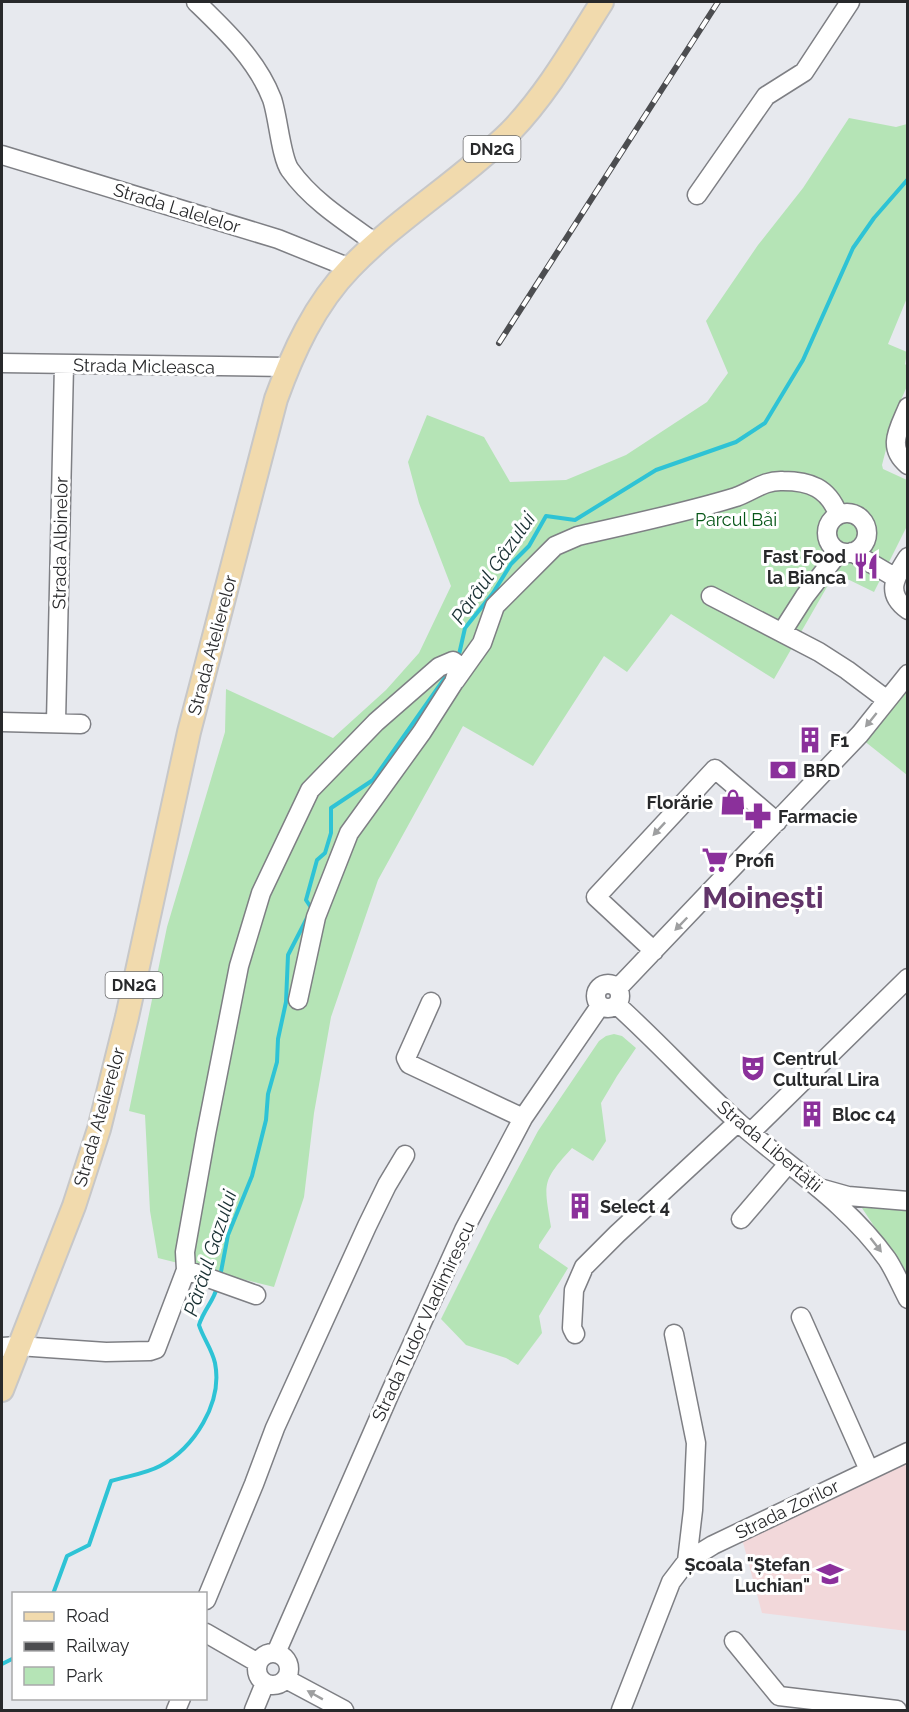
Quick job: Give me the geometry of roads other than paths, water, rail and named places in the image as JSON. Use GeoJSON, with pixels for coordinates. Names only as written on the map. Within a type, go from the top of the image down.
{"type":"FeatureCollection","features":[{"type":"Feature","properties":{"kind":"main road","name":"Strada Atelierelor"},"geometry":{"type":"LineString","coordinates":[[2,1390],[10,1346],[74,1206],[99,1129],[129,1006],[189,732],[276,399],[287,367],[319,309],[350,268],[486,155],[512,130],[533,106],[602,2]]}},
{"type":"Feature","properties":{"kind":"street"},"geometry":{"type":"LineString","coordinates":[[196,2],[231,37],[255,67],[272,99],[288,168],[309,193],[377,244]]}},
{"type":"Feature","properties":{"kind":"street"},"geometry":{"type":"LineString","coordinates":[[697,195],[766,96],[804,72],[850,2]]}},
{"type":"Feature","properties":{"kind":"street","name":"Strada Lalelelor"},"geometry":{"type":"LineString","coordinates":[[2,155],[278,239],[350,268]]}},
{"type":"Feature","properties":{"kind":"street","name":"Strada Micleasca"},"geometry":{"type":"LineString","coordinates":[[2,363],[287,367]]}},
{"type":"Feature","properties":{"kind":"street","name":"Strada Albinelor"},"geometry":{"type":"LineString","coordinates":[[56,722],[64,364]]}},
{"type":"Feature","properties":{"kind":"street"},"geometry":{"type":"LineString","coordinates":[[908,407],[895,444],[896,452],[908,465]]}},
{"type":"Feature","properties":{"kind":"street"},"geometry":{"type":"LineString","coordinates":[[298,1000],[316,917],[349,833],[422,732],[455,669],[482,643],[495,606],[555,546],[578,536],[738,496],[767,482],[802,483],[821,490],[832,499],[838,514]]}},
{"type":"Feature","properties":{"kind":"street"},"geometry":{"type":"LineString","coordinates":[[782,632],[805,596],[845,552],[863,545],[866,539],[866,525],[862,519],[851,513],[838,514],[828,523],[826,537],[833,548],[845,552],[896,578]]}},
{"type":"Feature","properties":{"kind":"street"},"geometry":{"type":"LineString","coordinates":[[908,557],[896,578],[894,589],[902,606],[908,610]]}},
{"type":"Feature","properties":{"kind":"street"},"geometry":{"type":"LineString","coordinates":[[711,596],[782,632],[847,670],[887,700]]}},
{"type":"Feature","properties":{"kind":"street"},"geometry":{"type":"LineString","coordinates":[[10,1346],[106,1352],[156,1349],[186,1270],[185,1252],[239,966],[261,893],[310,790],[376,722],[439,667],[455,669]]}},
{"type":"Feature","properties":{"kind":"street","name":"Strada Tudor Vladimirescu"},"geometry":{"type":"LineString","coordinates":[[276,1653],[464,1230],[523,1118],[612,1000],[654,951],[860,734],[908,674]]}},
{"type":"Feature","properties":{"kind":"street"},"geometry":{"type":"LineString","coordinates":[[2,722],[81,724]]}},
{"type":"Feature","properties":{"kind":"street"},"geometry":{"type":"LineString","coordinates":[[654,951],[596,897],[715,769],[777,822]]}},
{"type":"Feature","properties":{"kind":"street"},"geometry":{"type":"LineString","coordinates":[[575,1334],[572,1328],[574,1290],[584,1267],[745,1127],[908,978]]}},
{"type":"Feature","properties":{"kind":"street","name":"Strada Libertății"},"geometry":{"type":"LineString","coordinates":[[612,1000],[745,1127],[788,1164],[821,1188],[857,1224],[888,1260],[908,1299]]}},
{"type":"Feature","properties":{"kind":"street"},"geometry":{"type":"LineString","coordinates":[[431,1002],[406,1058],[409,1065],[523,1118]]}},
{"type":"Feature","properties":{"kind":"street"},"geometry":{"type":"LineString","coordinates":[[207,1598],[275,1428],[367,1226],[405,1155]]}},
{"type":"Feature","properties":{"kind":"street"},"geometry":{"type":"LineString","coordinates":[[741,1219],[788,1164]]}},
{"type":"Feature","properties":{"kind":"street"},"geometry":{"type":"LineString","coordinates":[[821,1188],[848,1196],[908,1201]]}},
{"type":"Feature","properties":{"kind":"street"},"geometry":{"type":"LineString","coordinates":[[857,1224],[858,1204],[866,1198]]}},
{"type":"Feature","properties":{"kind":"street"},"geometry":{"type":"LineString","coordinates":[[186,1270],[256,1295]]}},
{"type":"Feature","properties":{"kind":"street"},"geometry":{"type":"LineString","coordinates":[[801,1317],[869,1470]]}},
{"type":"Feature","properties":{"kind":"street"},"geometry":{"type":"LineString","coordinates":[[674,1334],[696,1443],[693,1510],[687,1561]]}},
{"type":"Feature","properties":{"kind":"street","name":"Strada Zorilor"},"geometry":{"type":"LineString","coordinates":[[621,1710],[665,1594],[678,1571],[687,1561],[712,1545],[908,1452]]}},
{"type":"Feature","properties":{"kind":"street"},"geometry":{"type":"LineString","coordinates":[[207,1636],[258,1662]]}},
{"type":"Feature","properties":{"kind":"street"},"geometry":{"type":"LineString","coordinates":[[734,1641],[779,1696],[897,1710]]}},
{"type":"Feature","properties":{"kind":"street"},"geometry":{"type":"LineString","coordinates":[[276,1653],[286,1659],[289,1664],[286,1679],[276,1685],[265,1683],[258,1674],[258,1662],[265,1654],[276,1653]]}},
{"type":"Feature","properties":{"kind":"street"},"geometry":{"type":"LineString","coordinates":[[286,1679],[344,1710]]}},
{"type":"Feature","properties":{"kind":"street"},"geometry":{"type":"LineString","coordinates":[[254,1710],[265,1683]]}},
{"type":"Feature","properties":{"kind":"waterway","name":"Pârâul Gâzului"},"geometry":{"type":"LineString","coordinates":[[458,659],[465,628],[493,593],[511,564],[529,546],[546,516],[575,520],[656,470],[736,442],[765,423],[803,360],[853,248],[874,218],[908,179]]}},
{"type":"Feature","properties":{"kind":"waterway","name":"Pârâul Gâzului"},"geometry":{"type":"LineString","coordinates":[[311,911],[306,900],[317,860],[325,853],[331,833],[331,808],[373,780],[449,672]]}},
{"type":"Feature","properties":{"kind":"waterway","name":"Pârâul Gazului"},"geometry":{"type":"LineString","coordinates":[[220,1277],[228,1235],[252,1176],[266,1120],[268,1094],[277,1062],[278,1039],[286,1002],[288,955],[307,918]]}},
{"type":"Feature","properties":{"kind":"waterway","name":"Pârâul Gazului"},"geometry":{"type":"LineString","coordinates":[[54,1592],[67,1556],[89,1545],[111,1481],[160,1466],[184,1448],[203,1423],[215,1393],[216,1378],[214,1358],[199,1325],[217,1287]]}},
{"type":"Feature","properties":{"kind":"waterway","name":"Pârâul Gazului"},"geometry":{"type":"LineString","coordinates":[[2,1664],[12,1659]]}},
{"type":"Feature","properties":{"kind":"railway"},"geometry":{"type":"LineString","coordinates":[[499,343],[718,2]]}},
{"type":"Feature","properties":{"kind":"place","name":"Fast Food la Bianca"},"geometry":{"type":"Point","coordinates":[866,566]}},
{"type":"Feature","properties":{"kind":"place","name":"F1"},"geometry":{"type":"Point","coordinates":[810,740]}},
{"type":"Feature","properties":{"kind":"place","name":"BRD"},"geometry":{"type":"Point","coordinates":[783,770]}},
{"type":"Feature","properties":{"kind":"place","name":"Florărie"},"geometry":{"type":"Point","coordinates":[733,802]}},
{"type":"Feature","properties":{"kind":"place","name":"Farmacie"},"geometry":{"type":"Point","coordinates":[758,816]}},
{"type":"Feature","properties":{"kind":"place","name":"Profi"},"geometry":{"type":"Point","coordinates":[715,860]}},
{"type":"Feature","properties":{"kind":"place","name":"Centrul Cultural Lira"},"geometry":{"type":"Point","coordinates":[753,1068]}},
{"type":"Feature","properties":{"kind":"place","name":"Bloc c4"},"geometry":{"type":"Point","coordinates":[812,1114]}},
{"type":"Feature","properties":{"kind":"place","name":"Select 4"},"geometry":{"type":"Point","coordinates":[580,1206]}},
{"type":"Feature","properties":{"kind":"place","name":"Școala \"Ștefan Luchian\""},"geometry":{"type":"Point","coordinates":[830,1574]}},
{"type":"Feature","properties":{"kind":"district","name":"Moinești"},"geometry":{"type":"Point","coordinates":[763,897]}},
{"type":"Feature","properties":{"kind":"park label","name":"Parcul Băi"},"geometry":{"type":"Point","coordinates":[736,519]}}]}
